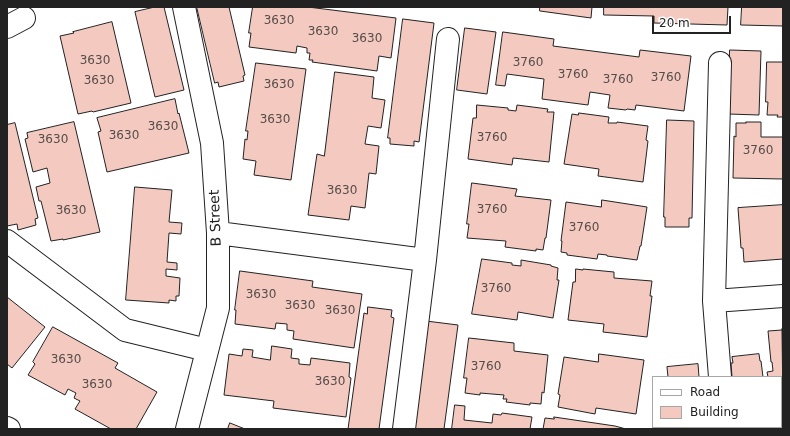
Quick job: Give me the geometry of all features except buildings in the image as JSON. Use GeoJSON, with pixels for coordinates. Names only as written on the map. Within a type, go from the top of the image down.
{"type":"FeatureCollection","features":[{"type":"Feature","properties":{"kind":"street","name":"B Street"},"geometry":{"type":"LineString","coordinates":[[184,7],[212,143],[218,233],[218,308],[187,429]]}},
{"type":"Feature","properties":{"kind":"street"},"geometry":{"type":"LineString","coordinates":[[404,429],[425,260],[448,39]]}},
{"type":"Feature","properties":{"kind":"street"},"geometry":{"type":"LineString","coordinates":[[720,63],[714,301],[720,376]]}},
{"type":"Feature","properties":{"kind":"street"},"geometry":{"type":"LineString","coordinates":[[218,233],[425,260]]}},
{"type":"Feature","properties":{"kind":"street"},"geometry":{"type":"LineString","coordinates":[[7,241],[125,330],[207,350]]}},
{"type":"Feature","properties":{"kind":"street"},"geometry":{"type":"LineString","coordinates":[[714,301],[783,296]]}}]}
